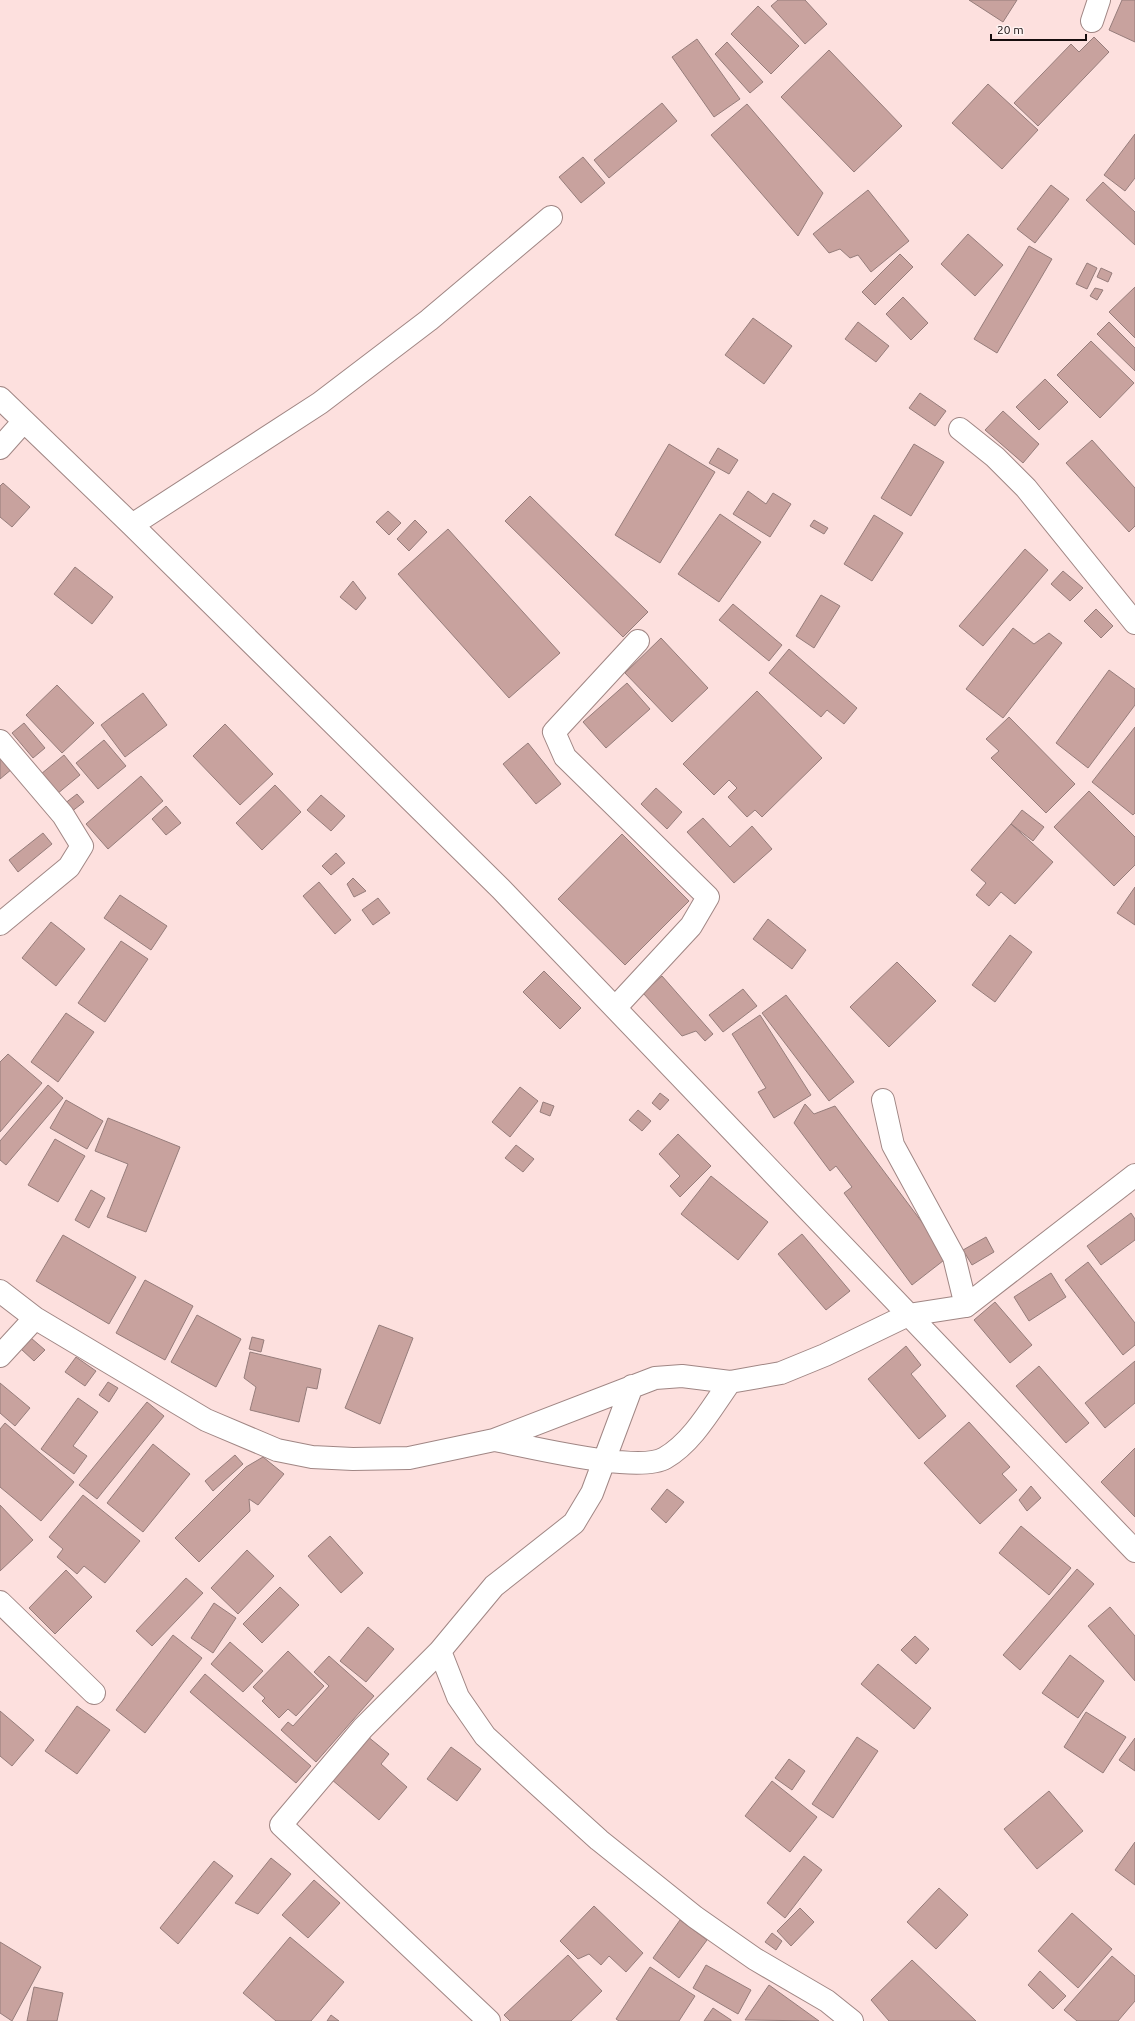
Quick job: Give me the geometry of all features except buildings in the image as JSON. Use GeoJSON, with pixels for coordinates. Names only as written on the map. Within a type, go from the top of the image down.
{"type":"FeatureCollection","features":[{"type":"Feature","properties":{"kind":"street"},"geometry":{"type":"LineString","coordinates":[[1092,22],[1099,0]]}},
{"type":"Feature","properties":{"kind":"street"},"geometry":{"type":"LineString","coordinates":[[132,525],[320,403],[429,320],[551,217]]}},
{"type":"Feature","properties":{"kind":"street"},"geometry":{"type":"LineString","coordinates":[[0,398],[132,525],[501,889],[1135,1551]]}},
{"type":"Feature","properties":{"kind":"street"},"geometry":{"type":"LineString","coordinates":[[0,448],[24,421]]}},
{"type":"Feature","properties":{"kind":"street"},"geometry":{"type":"LineString","coordinates":[[960,429],[996,458],[1026,488],[1133,613]]}},
{"type":"Feature","properties":{"kind":"street"},"geometry":{"type":"LineString","coordinates":[[615,1008],[691,926],[708,897],[565,757],[554,732],[638,641]]}},
{"type":"Feature","properties":{"kind":"street"},"geometry":{"type":"LineString","coordinates":[[0,741],[63,815],[82,846],[69,867],[0,924]]}},
{"type":"Feature","properties":{"kind":"street"},"geometry":{"type":"LineString","coordinates":[[883,1100],[893,1145],[954,1257],[966,1306]]}},
{"type":"Feature","properties":{"kind":"street"},"geometry":{"type":"LineString","coordinates":[[0,1291],[35,1318],[206,1420],[277,1450],[326,1458],[409,1458],[494,1440],[655,1378],[682,1376],[730,1382],[781,1374],[825,1355],[908,1315],[966,1306],[1135,1176]]}},
{"type":"Feature","properties":{"kind":"street"},"geometry":{"type":"LineString","coordinates":[[0,1356],[35,1318]]}},
{"type":"Feature","properties":{"kind":"street"},"geometry":{"type":"LineString","coordinates":[[494,1440],[604,1461],[635,1463],[665,1459],[688,1439],[730,1382]]}},
{"type":"Feature","properties":{"kind":"street"},"geometry":{"type":"LineString","coordinates":[[489,2021],[281,1825],[363,1728],[440,1651],[494,1586],[574,1523],[592,1493],[632,1386]]}},
{"type":"Feature","properties":{"kind":"street"},"geometry":{"type":"LineString","coordinates":[[0,1602],[94,1693]]}},
{"type":"Feature","properties":{"kind":"street"},"geometry":{"type":"LineString","coordinates":[[440,1651],[458,1697],[485,1736],[537,1784],[600,1840],[695,1917],[755,1959],[828,2000],[852,2021]]}}]}
